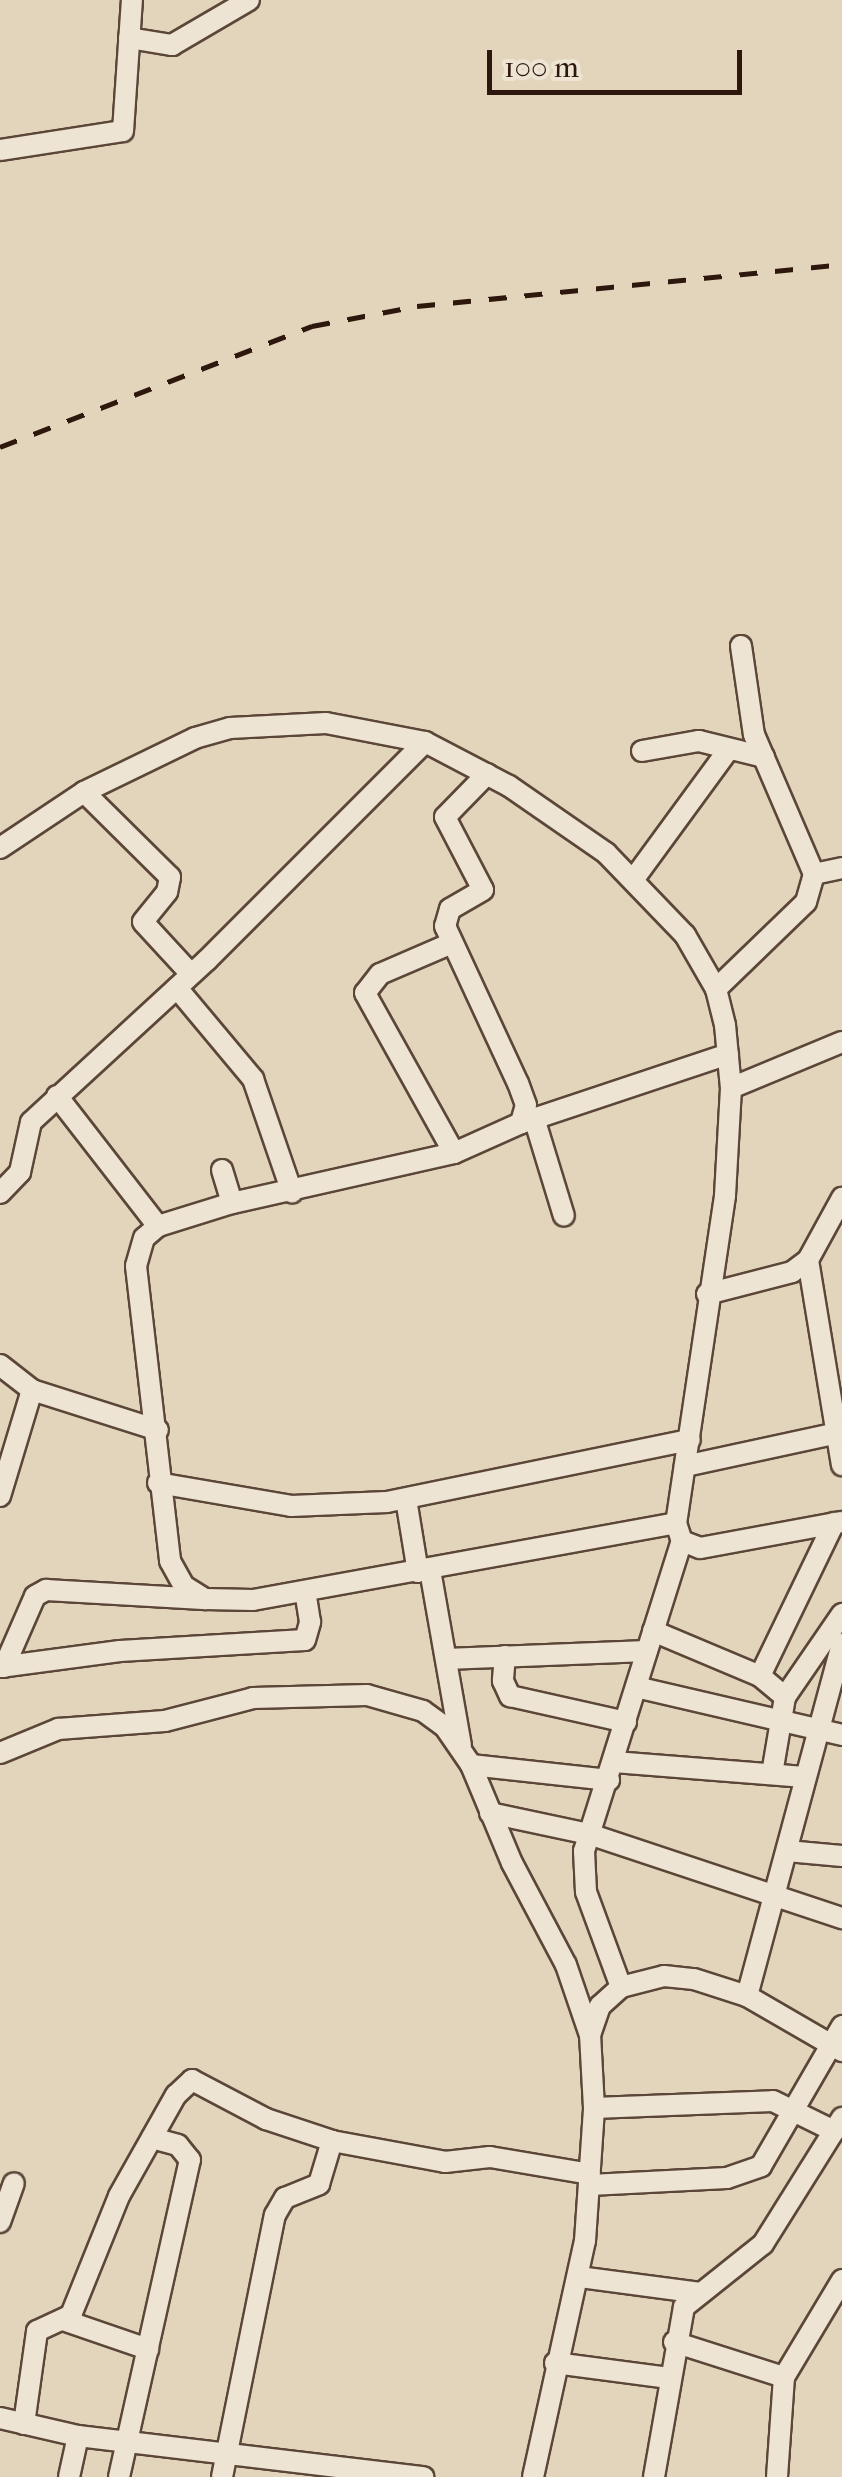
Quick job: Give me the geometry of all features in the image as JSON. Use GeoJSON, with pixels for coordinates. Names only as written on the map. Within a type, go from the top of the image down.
{"type":"FeatureCollection","features":[{"type":"Feature","properties":{"kind":"street"},"geometry":{"type":"LineString","coordinates":[[0,150],[123,131],[132,0]]}},
{"type":"Feature","properties":{"kind":"street"},"geometry":{"type":"LineString","coordinates":[[129,38],[172,45],[249,0]]}},
{"type":"Feature","properties":{"kind":"street"},"geometry":{"type":"LineString","coordinates":[[716,989],[806,902],[814,874],[748,714],[741,646]]}},
{"type":"Feature","properties":{"kind":"street"},"geometry":{"type":"LineString","coordinates":[[0,848],[84,792],[230,728],[358,724],[425,742],[486,774],[606,853],[685,935],[716,989],[731,1088],[725,1196],[708,1294],[679,1532],[626,1722],[589,1834],[586,1892],[621,1988]]}},
{"type":"Feature","properties":{"kind":"street"},"geometry":{"type":"LineString","coordinates":[[642,751],[699,741],[764,757]]}},
{"type":"Feature","properties":{"kind":"street"},"geometry":{"type":"LineString","coordinates":[[0,1193],[20,1172],[31,1122],[184,981],[425,742]]}},
{"type":"Feature","properties":{"kind":"street"},"geometry":{"type":"LineString","coordinates":[[633,880],[728,750]]}},
{"type":"Feature","properties":{"kind":"street"},"geometry":{"type":"LineString","coordinates":[[486,774],[444,818],[483,880],[475,899],[444,916],[452,942],[518,1083],[564,1216]]}},
{"type":"Feature","properties":{"kind":"street"},"geometry":{"type":"LineString","coordinates":[[84,792],[170,877],[143,922],[253,1079],[292,1192]]}},
{"type":"Feature","properties":{"kind":"street"},"geometry":{"type":"LineString","coordinates":[[814,874],[842,868]]}},
{"type":"Feature","properties":{"kind":"street"},"geometry":{"type":"LineString","coordinates":[[452,942],[380,974],[365,993],[454,1153]]}},
{"type":"Feature","properties":{"kind":"street"},"geometry":{"type":"LineString","coordinates":[[731,1088],[842,1042]]}},
{"type":"Feature","properties":{"kind":"street"},"geometry":{"type":"LineString","coordinates":[[205,1599],[184,1586],[170,1561],[158,1482],[158,1430],[136,1266],[144,1238],[158,1226],[232,1204],[454,1153],[528,1120],[728,1054]]}},
{"type":"Feature","properties":{"kind":"street"},"geometry":{"type":"LineString","coordinates":[[58,1096],[158,1226]]}},
{"type":"Feature","properties":{"kind":"street"},"geometry":{"type":"LineString","coordinates":[[222,1170],[232,1204]]}},
{"type":"Feature","properties":{"kind":"street"},"geometry":{"type":"LineString","coordinates":[[708,1294],[792,1272],[808,1260],[840,1205]]}},
{"type":"Feature","properties":{"kind":"street"},"geometry":{"type":"LineString","coordinates":[[808,1260],[836,1381],[842,1465]]}},
{"type":"Feature","properties":{"kind":"street"},"geometry":{"type":"LineString","coordinates":[[0,1365],[32,1390],[158,1430]]}},
{"type":"Feature","properties":{"kind":"street"},"geometry":{"type":"LineString","coordinates":[[0,1496],[32,1390]]}},
{"type":"Feature","properties":{"kind":"street"},"geometry":{"type":"LineString","coordinates":[[685,1466],[840,1433]]}},
{"type":"Feature","properties":{"kind":"street"},"geometry":{"type":"LineString","coordinates":[[158,1482],[292,1506],[406,1499],[690,1440]]}},
{"type":"Feature","properties":{"kind":"street"},"geometry":{"type":"LineString","coordinates":[[406,1499],[466,1757],[566,1964],[590,2035],[594,2108],[579,2277],[555,2364],[533,2477]]}},
{"type":"Feature","properties":{"kind":"street"},"geometry":{"type":"LineString","coordinates":[[2,1667],[35,1596],[46,1590],[205,1599],[305,1592],[424,1571],[552,1541],[679,1532],[700,1548],[838,1523]]}},
{"type":"Feature","properties":{"kind":"street"},"geometry":{"type":"LineString","coordinates":[[760,1676],[838,1523]]}},
{"type":"Feature","properties":{"kind":"street"},"geometry":{"type":"LineString","coordinates":[[2,1667],[120,1651],[306,1640],[310,1622],[305,1592]]}},
{"type":"Feature","properties":{"kind":"street"},"geometry":{"type":"LineString","coordinates":[[772,1774],[785,1697],[842,1614]]}},
{"type":"Feature","properties":{"kind":"street"},"geometry":{"type":"LineString","coordinates":[[446,1659],[650,1641],[760,1676],[785,1697]]}},
{"type":"Feature","properties":{"kind":"street"},"geometry":{"type":"LineString","coordinates":[[747,1996],[776,1899],[815,1728],[842,1644]]}},
{"type":"Feature","properties":{"kind":"street"},"geometry":{"type":"LineString","coordinates":[[505,1656],[510,1696],[626,1722]]}},
{"type":"Feature","properties":{"kind":"street"},"geometry":{"type":"LineString","coordinates":[[636,1687],[842,1735]]}},
{"type":"Feature","properties":{"kind":"street"},"geometry":{"type":"LineString","coordinates":[[0,1752],[58,1729],[166,1721],[286,1695],[395,1699],[445,1727],[466,1757],[611,1771],[804,1776]]}},
{"type":"Feature","properties":{"kind":"street"},"geometry":{"type":"LineString","coordinates":[[490,1813],[589,1834],[842,1918]]}},
{"type":"Feature","properties":{"kind":"street"},"geometry":{"type":"LineString","coordinates":[[787,1851],[842,1856]]}},
{"type":"Feature","properties":{"kind":"street"},"geometry":{"type":"LineString","coordinates":[[66,2321],[108,2217],[152,2138],[192,2080],[266,2119],[332,2141],[445,2162],[490,2157],[590,2180],[745,2175],[768,2158],[839,2041],[747,1996],[664,1976],[621,1988],[600,2006],[590,2035]]}},
{"type":"Feature","properties":{"kind":"street"},"geometry":{"type":"LineString","coordinates":[[594,2108],[738,2100],[798,2108],[836,2136],[763,2244],[684,2308],[674,2342],[654,2477]]}},
{"type":"Feature","properties":{"kind":"street"},"geometry":{"type":"LineString","coordinates":[[119,2477],[190,2160],[178,2145],[152,2138]]}},
{"type":"Feature","properties":{"kind":"street"},"geometry":{"type":"LineString","coordinates":[[222,2477],[274,2215],[285,2198],[320,2184],[332,2141]]}},
{"type":"Feature","properties":{"kind":"street"},"geometry":{"type":"LineString","coordinates":[[0,2222],[14,2182]]}},
{"type":"Feature","properties":{"kind":"street"},"geometry":{"type":"LineString","coordinates":[[579,2277],[700,2292]]}},
{"type":"Feature","properties":{"kind":"street"},"geometry":{"type":"LineString","coordinates":[[777,2477],[784,2377],[842,2280]]}},
{"type":"Feature","properties":{"kind":"street"},"geometry":{"type":"LineString","coordinates":[[24,2424],[37,2331],[66,2321],[148,2349]]}},
{"type":"Feature","properties":{"kind":"street"},"geometry":{"type":"LineString","coordinates":[[674,2342],[784,2377]]}},
{"type":"Feature","properties":{"kind":"street"},"geometry":{"type":"LineString","coordinates":[[555,2364],[669,2378]]}},
{"type":"Feature","properties":{"kind":"street"},"geometry":{"type":"LineString","coordinates":[[0,2418],[78,2436],[424,2477]]}},
{"type":"Feature","properties":{"kind":"street"},"geometry":{"type":"LineString","coordinates":[[70,2477],[78,2436]]}},
{"type":"Feature","properties":{"kind":"railway"},"geometry":{"type":"LineString","coordinates":[[0,447],[312,326],[417,306],[842,264]]}}]}
